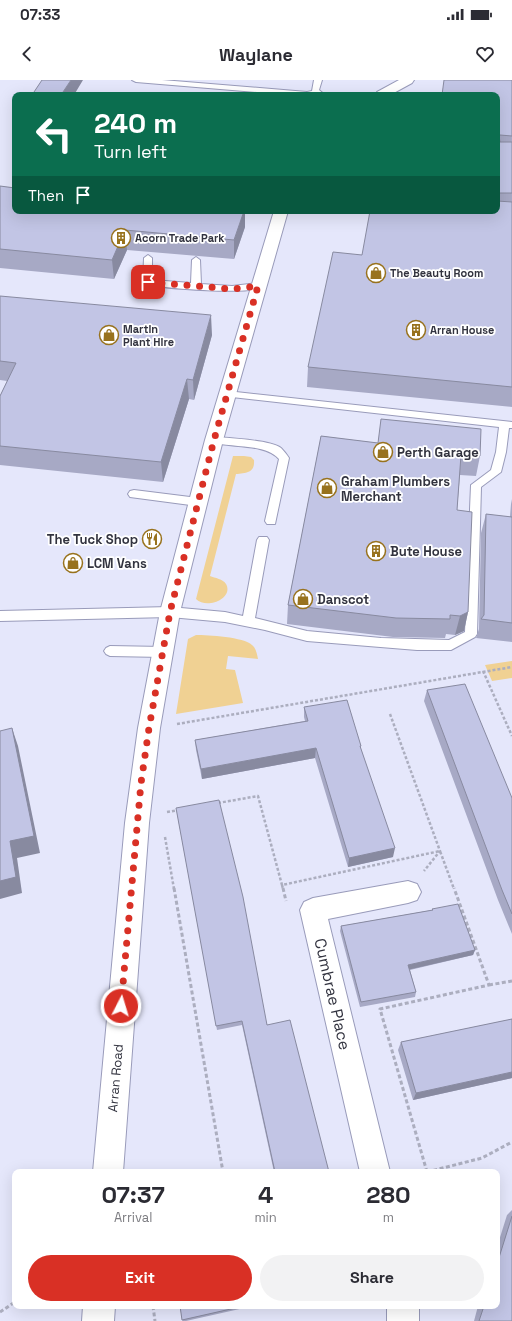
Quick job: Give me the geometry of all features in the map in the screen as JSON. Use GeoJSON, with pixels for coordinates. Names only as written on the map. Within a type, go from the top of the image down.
{"type":"FeatureCollection","features":[{"type":"Feature","properties":{"kind":"street"},"geometry":{"type":"LineString","coordinates":[[386,92],[408,80]]}},
{"type":"Feature","properties":{"kind":"street","name":"Arran Road"},"geometry":{"type":"LineString","coordinates":[[108,1169],[137,823],[149,728],[170,612],[198,502],[227,394],[280,214]]}},
{"type":"Feature","properties":{"kind":"street","name":"Cumbrae Place"},"geometry":{"type":"LineString","coordinates":[[374,1169],[313,910],[408,892]]}},
{"type":"Feature","properties":{"kind":"street"},"geometry":{"type":"LineString","coordinates":[[98,1321],[99,1309]]}},
{"type":"Feature","properties":{"kind":"street"},"geometry":{"type":"LineString","coordinates":[[403,1309],[404,1321]]}},
{"type":"Feature","properties":{"kind":"lane"},"geometry":{"type":"LineString","coordinates":[[136,80],[283,92]]}},
{"type":"Feature","properties":{"kind":"lane"},"geometry":{"type":"LineString","coordinates":[[316,92],[315,90],[318,80]]}},
{"type":"Feature","properties":{"kind":"lane"},"geometry":{"type":"LineString","coordinates":[[148,258],[148,282],[232,289],[258,286]]}},
{"type":"Feature","properties":{"kind":"lane"},"geometry":{"type":"LineString","coordinates":[[196,260],[196,285]]}},
{"type":"Feature","properties":{"kind":"lane"},"geometry":{"type":"LineString","coordinates":[[0,616],[170,612],[225,617],[307,636],[381,643],[451,645],[471,634],[476,485],[496,472],[508,425],[227,394]]}},
{"type":"Feature","properties":{"kind":"lane"},"geometry":{"type":"LineString","coordinates":[[214,440],[264,446],[277,450],[284,458],[271,521]]}},
{"type":"Feature","properties":{"kind":"lane"},"geometry":{"type":"LineString","coordinates":[[134,494],[198,502]]}},
{"type":"Feature","properties":{"kind":"lane"},"geometry":{"type":"LineString","coordinates":[[248,622],[263,540]]}},
{"type":"Feature","properties":{"kind":"lane"},"geometry":{"type":"LineString","coordinates":[[110,651],[163,652]]}},
{"type":"Feature","properties":{"kind":"path"},"geometry":{"type":"LineString","coordinates":[[149,728],[512,667]]}},
{"type":"Feature","properties":{"kind":"path"},"geometry":{"type":"LineString","coordinates":[[483,671],[512,736]]}},
{"type":"Feature","properties":{"kind":"path"},"geometry":{"type":"LineString","coordinates":[[390,714],[440,851],[408,892]]}},
{"type":"Feature","properties":{"kind":"path"},"geometry":{"type":"LineString","coordinates":[[164,829],[222,1169]]}},
{"type":"Feature","properties":{"kind":"path"},"geometry":{"type":"LineString","coordinates":[[489,985],[512,981]]}},
{"type":"Feature","properties":{"kind":"path"},"geometry":{"type":"LineString","coordinates":[[441,1169],[465,1164],[492,1155],[512,1142]]}},
{"type":"Feature","properties":{"kind":"path"},"geometry":{"type":"LineString","coordinates":[[0,1312],[12,1304]]}},
{"type":"Feature","properties":{"kind":"path"},"geometry":{"type":"LineString","coordinates":[[153,1309],[155,1321]]}},
{"type":"Feature","properties":{"kind":"shaded area"},"geometry":{"type":"Polygon","coordinates":[[[233,456],[251,457],[254,460],[254,464],[253,468],[249,472],[236,474],[210,576],[225,582],[227,589],[226,594],[223,598],[212,603],[201,602],[196,599],[233,456]]]}},
{"type":"Feature","properties":{"kind":"shaded area"},"geometry":{"type":"Polygon","coordinates":[[[196,635],[234,638],[248,642],[252,645],[256,651],[258,659],[228,656],[226,669],[235,670],[243,703],[176,714],[188,639],[196,635]]]}},
{"type":"Feature","properties":{"kind":"shaded area"},"geometry":{"type":"Polygon","coordinates":[[[512,661],[512,678],[492,681],[485,665],[512,661]]]}},
{"type":"Feature","properties":{"kind":"building"},"geometry":{"type":"Polygon","coordinates":[[[42,80],[71,80],[63,92],[34,92],[42,80]]]}},
{"type":"Feature","properties":{"kind":"building"},"geometry":{"type":"Polygon","coordinates":[[[444,80],[512,80],[512,136],[500,135],[500,92],[442,92],[444,80]]]}},
{"type":"Feature","properties":{"kind":"building"},"geometry":{"type":"Polygon","coordinates":[[[500,142],[512,142],[512,193],[500,193],[500,142]]]}},
{"type":"Feature","properties":{"kind":"building"},"geometry":{"type":"Polygon","coordinates":[[[0,186],[12,188],[12,214],[243,214],[234,240],[125,230],[112,260],[0,249],[0,186]]]}},
{"type":"Feature","properties":{"kind":"building","name":"Arran House"},"geometry":{"type":"Polygon","coordinates":[[[500,201],[512,202],[512,387],[308,367],[333,252],[362,255],[369,214],[500,214],[500,201]]]}},
{"type":"Feature","properties":{"kind":"building"},"geometry":{"type":"Polygon","coordinates":[[[0,296],[211,315],[193,380],[187,379],[161,462],[0,446],[0,396],[16,363],[0,361],[0,296]]]}},
{"type":"Feature","properties":{"kind":"building","name":"Bute House"},"geometry":{"type":"Polygon","coordinates":[[[381,419],[481,429],[480,456],[461,455],[457,510],[472,512],[468,612],[460,616],[450,615],[450,619],[396,618],[288,605],[321,436],[378,443],[381,419]]]}},
{"type":"Feature","properties":{"kind":"building"},"geometry":{"type":"Polygon","coordinates":[[[486,514],[512,517],[512,623],[481,619],[484,615],[486,514]]]}},
{"type":"Feature","properties":{"kind":"building"},"geometry":{"type":"Polygon","coordinates":[[[465,684],[512,798],[512,914],[427,690],[465,684]]]}},
{"type":"Feature","properties":{"kind":"building"},"geometry":{"type":"Polygon","coordinates":[[[347,700],[360,746],[395,848],[349,858],[316,748],[201,769],[195,740],[308,721],[304,707],[347,700]]]}},
{"type":"Feature","properties":{"kind":"building"},"geometry":{"type":"Polygon","coordinates":[[[12,728],[34,836],[10,841],[16,877],[0,881],[0,731],[12,728]]]}},
{"type":"Feature","properties":{"kind":"building"},"geometry":{"type":"Polygon","coordinates":[[[219,800],[243,897],[267,1025],[290,1020],[328,1169],[274,1169],[242,1021],[216,1026],[176,808],[219,800]]]}},
{"type":"Feature","properties":{"kind":"building"},"geometry":{"type":"Polygon","coordinates":[[[458,904],[475,950],[408,965],[416,992],[361,1002],[341,926],[433,910],[432,909],[458,904]]]}},
{"type":"Feature","properties":{"kind":"building"},"geometry":{"type":"Polygon","coordinates":[[[512,1019],[512,1072],[416,1093],[401,1042],[512,1019]]]}},
{"type":"Feature","properties":{"kind":"building"},"geometry":{"type":"Polygon","coordinates":[[[512,1216],[512,1321],[479,1321],[483,1309],[500,1309],[500,1254],[512,1216]]]}},
{"type":"Feature","properties":{"kind":"building"},"geometry":{"type":"Polygon","coordinates":[[[180,1309],[231,1309],[182,1320],[180,1309]]]}},
{"type":"Feature","properties":{"kind":"place","name":"Acorn Trade Park"},"geometry":{"type":"Point","coordinates":[121,238]}},
{"type":"Feature","properties":{"kind":"place","name":"The Beauty Room"},"geometry":{"type":"Point","coordinates":[376,273]}},
{"type":"Feature","properties":{"kind":"place","name":"Arran House"},"geometry":{"type":"Point","coordinates":[416,330]}},
{"type":"Feature","properties":{"kind":"place","name":"Martin Plant Hire"},"geometry":{"type":"Point","coordinates":[109,335]}},
{"type":"Feature","properties":{"kind":"place","name":"Perth Garage"},"geometry":{"type":"Point","coordinates":[383,452]}},
{"type":"Feature","properties":{"kind":"place","name":"Graham Plumbers Merchant"},"geometry":{"type":"Point","coordinates":[327,488]}},
{"type":"Feature","properties":{"kind":"place","name":"The Tuck Shop"},"geometry":{"type":"Point","coordinates":[152,539]}},
{"type":"Feature","properties":{"kind":"place","name":"Bute House"},"geometry":{"type":"Point","coordinates":[376,551]}},
{"type":"Feature","properties":{"kind":"place","name":"LCM Vans"},"geometry":{"type":"Point","coordinates":[73,563]}},
{"type":"Feature","properties":{"kind":"place","name":"Danscot"},"geometry":{"type":"Point","coordinates":[303,599]}},
{"type":"Feature","properties":{"kind":"route"},"geometry":{"type":"LineString","coordinates":[[121,1006],[141,783],[149,728],[170,612],[214,440],[258,286],[232,289],[148,282]]}}]}
